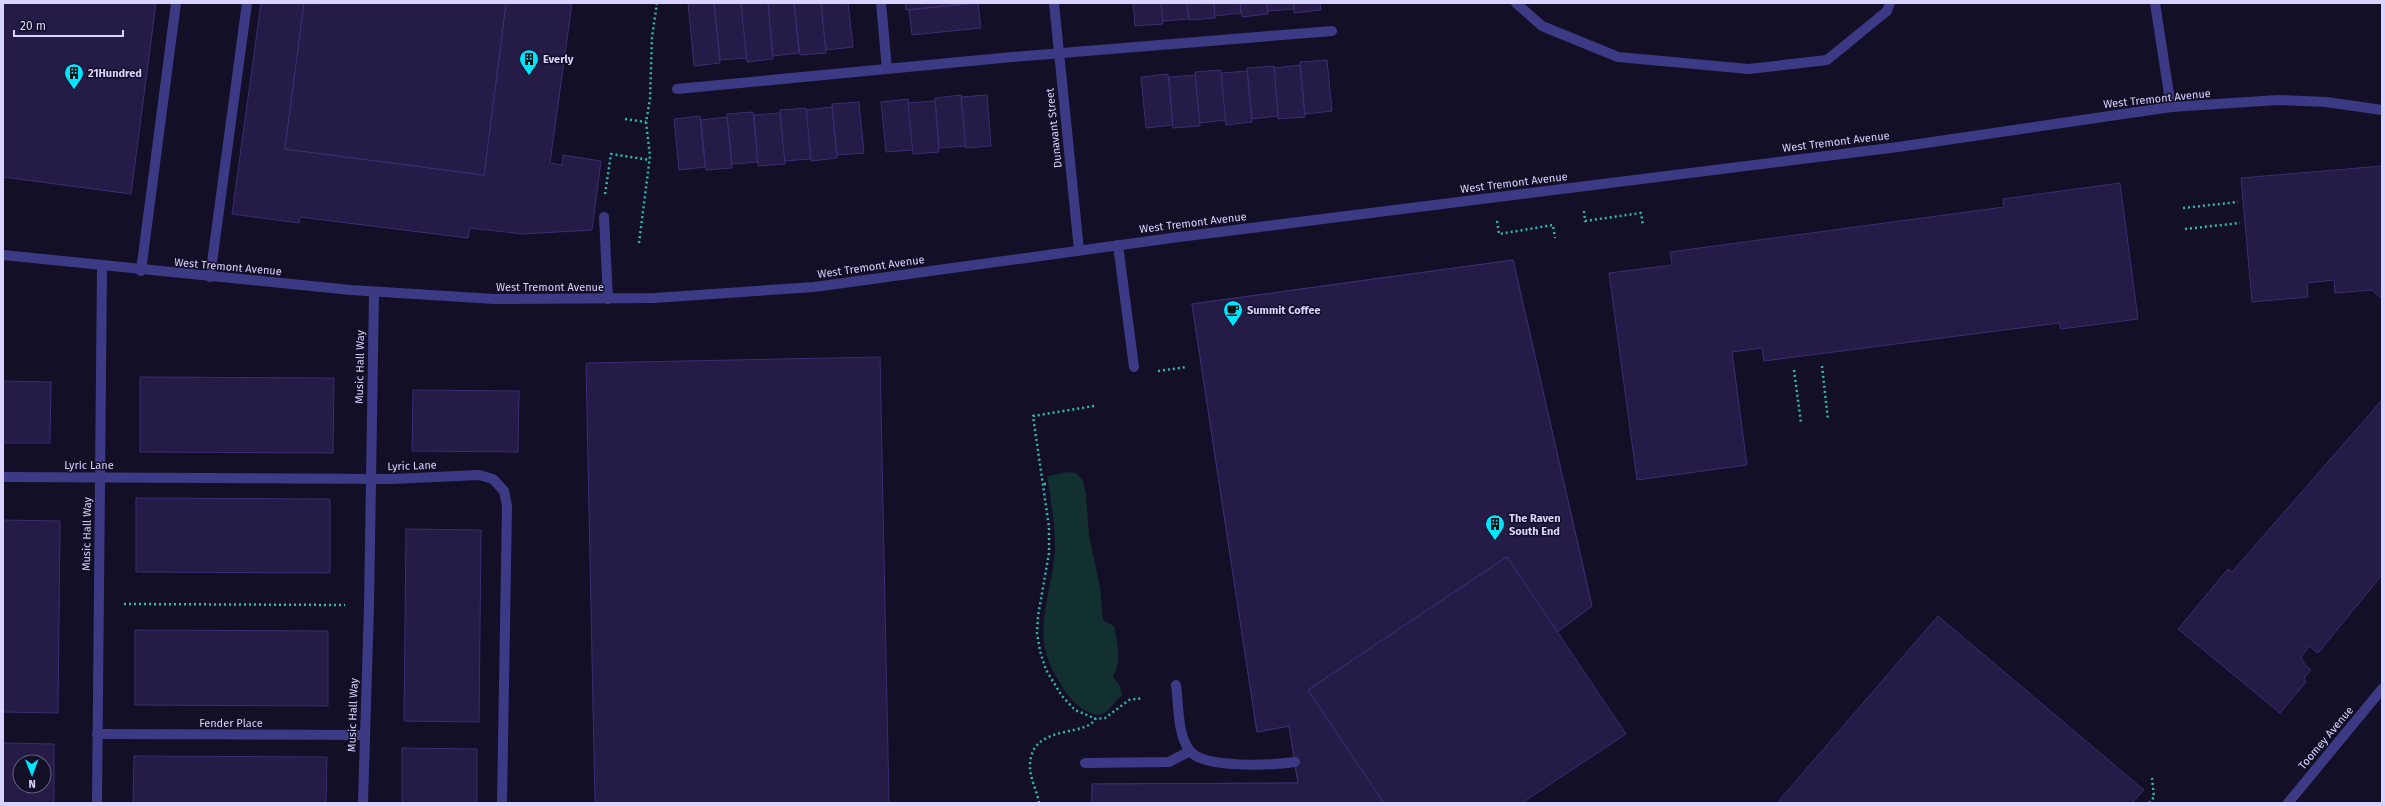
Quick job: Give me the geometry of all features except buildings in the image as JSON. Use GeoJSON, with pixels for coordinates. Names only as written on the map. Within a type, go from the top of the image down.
{"type":"FeatureCollection","features":[{"type":"Feature","properties":{"kind":"street"},"geometry":{"type":"LineString","coordinates":[[141,270],[176,3]]}},
{"type":"Feature","properties":{"kind":"street"},"geometry":{"type":"LineString","coordinates":[[210,277],[247,3]]}},
{"type":"Feature","properties":{"kind":"street"},"geometry":{"type":"LineString","coordinates":[[881,3],[887,69]]}},
{"type":"Feature","properties":{"kind":"street","name":"Dunavant Street"},"geometry":{"type":"LineString","coordinates":[[1054,3],[1079,250]]}},
{"type":"Feature","properties":{"kind":"street"},"geometry":{"type":"LineString","coordinates":[[1516,3],[1542,26],[1618,57],[1749,69],[1827,60],[1888,11],[1890,3]]}},
{"type":"Feature","properties":{"kind":"street"},"geometry":{"type":"LineString","coordinates":[[2155,3],[2171,107]]}},
{"type":"Feature","properties":{"kind":"street"},"geometry":{"type":"LineString","coordinates":[[677,89],[1058,53],[1332,30]]}},
{"type":"Feature","properties":{"kind":"street","name":"West Tremont Avenue"},"geometry":{"type":"LineString","coordinates":[[3,255],[210,277],[374,292],[494,299],[654,298],[814,287],[1079,250],[1898,146],[2171,107],[2278,100],[2326,102],[2382,110]]}},
{"type":"Feature","properties":{"kind":"street"},"geometry":{"type":"LineString","coordinates":[[604,217],[608,298]]}},
{"type":"Feature","properties":{"kind":"street"},"geometry":{"type":"LineString","coordinates":[[1118,245],[1134,367]]}},
{"type":"Feature","properties":{"kind":"street","name":"Music Hall Way"},"geometry":{"type":"LineString","coordinates":[[97,803],[102,266]]}},
{"type":"Feature","properties":{"kind":"street","name":"Music Hall Way"},"geometry":{"type":"LineString","coordinates":[[363,803],[369,605],[374,292]]}},
{"type":"Feature","properties":{"kind":"street","name":"Lyric Lane"},"geometry":{"type":"LineString","coordinates":[[3,477],[370,478],[479,475],[493,479],[504,491],[507,506],[502,803]]}},
{"type":"Feature","properties":{"kind":"street"},"geometry":{"type":"LineString","coordinates":[[1176,686],[1183,736],[1190,752],[1201,758],[1251,766],[1295,762]]}},
{"type":"Feature","properties":{"kind":"street","name":"Toomey Avenue"},"geometry":{"type":"LineString","coordinates":[[2288,803],[2382,689]]}},
{"type":"Feature","properties":{"kind":"street","name":"Fender Place"},"geometry":{"type":"LineString","coordinates":[[97,734],[364,735]]}},
{"type":"Feature","properties":{"kind":"street"},"geometry":{"type":"LineString","coordinates":[[1085,763],[1169,762],[1190,752]]}},
{"type":"Feature","properties":{"kind":"path"},"geometry":{"type":"LineString","coordinates":[[639,243],[650,160],[646,122],[650,99],[652,37],[657,3]]}},
{"type":"Feature","properties":{"kind":"path"},"geometry":{"type":"LineString","coordinates":[[625,119],[646,122]]}},
{"type":"Feature","properties":{"kind":"path"},"geometry":{"type":"LineString","coordinates":[[604,217],[611,154],[650,160]]}},
{"type":"Feature","properties":{"kind":"path"},"geometry":{"type":"LineString","coordinates":[[1581,187],[1585,221],[1641,213],[1643,226]]}},
{"type":"Feature","properties":{"kind":"path"},"geometry":{"type":"LineString","coordinates":[[1494,198],[1499,234],[1553,225],[1555,238]]}},
{"type":"Feature","properties":{"kind":"path"},"geometry":{"type":"LineString","coordinates":[[2183,208],[2238,202]]}},
{"type":"Feature","properties":{"kind":"path"},"geometry":{"type":"LineString","coordinates":[[2185,229],[2240,223]]}},
{"type":"Feature","properties":{"kind":"path"},"geometry":{"type":"LineString","coordinates":[[1822,366],[1828,420]]}},
{"type":"Feature","properties":{"kind":"path"},"geometry":{"type":"LineString","coordinates":[[1150,372],[1187,367]]}},
{"type":"Feature","properties":{"kind":"path"},"geometry":{"type":"LineString","coordinates":[[1794,370],[1801,423]]}},
{"type":"Feature","properties":{"kind":"path"},"geometry":{"type":"LineString","coordinates":[[1094,406],[1033,416],[1044,484],[1049,528],[1049,553],[1038,616],[1040,651],[1046,670],[1062,696],[1075,710],[1096,719],[1105,718],[1129,700],[1143,698]]}},
{"type":"Feature","properties":{"kind":"path"},"geometry":{"type":"LineString","coordinates":[[1044,484],[1049,484]]}},
{"type":"Feature","properties":{"kind":"path"},"geometry":{"type":"LineString","coordinates":[[98,604],[369,605]]}},
{"type":"Feature","properties":{"kind":"path"},"geometry":{"type":"LineString","coordinates":[[1039,803],[1030,763],[1035,749],[1046,737],[1060,732],[1090,726],[1096,719],[1096,715]]}},
{"type":"Feature","properties":{"kind":"path"},"geometry":{"type":"LineString","coordinates":[[2149,803],[2154,797],[2152,778]]}},
{"type":"Feature","properties":{"kind":"green space"},"geometry":{"type":"Polygon","coordinates":[[[1068,472],[1076,473],[1083,481],[1086,494],[1089,536],[1100,587],[1103,620],[1114,626],[1118,646],[1118,664],[1113,676],[1120,686],[1122,696],[1105,713],[1098,715],[1084,710],[1067,694],[1048,660],[1044,644],[1043,628],[1055,548],[1054,521],[1047,476],[1068,472]]]}},
{"type":"Feature","properties":{"kind":"place","name":"Everly"},"geometry":{"type":"Point","coordinates":[529,76]}},
{"type":"Feature","properties":{"kind":"place","name":"21Hundred"},"geometry":{"type":"Point","coordinates":[74,90]}},
{"type":"Feature","properties":{"kind":"place","name":"Summit Coffee"},"geometry":{"type":"Point","coordinates":[1233,327]}},
{"type":"Feature","properties":{"kind":"place","name":"The Raven South End"},"geometry":{"type":"Point","coordinates":[1495,541]}}]}
